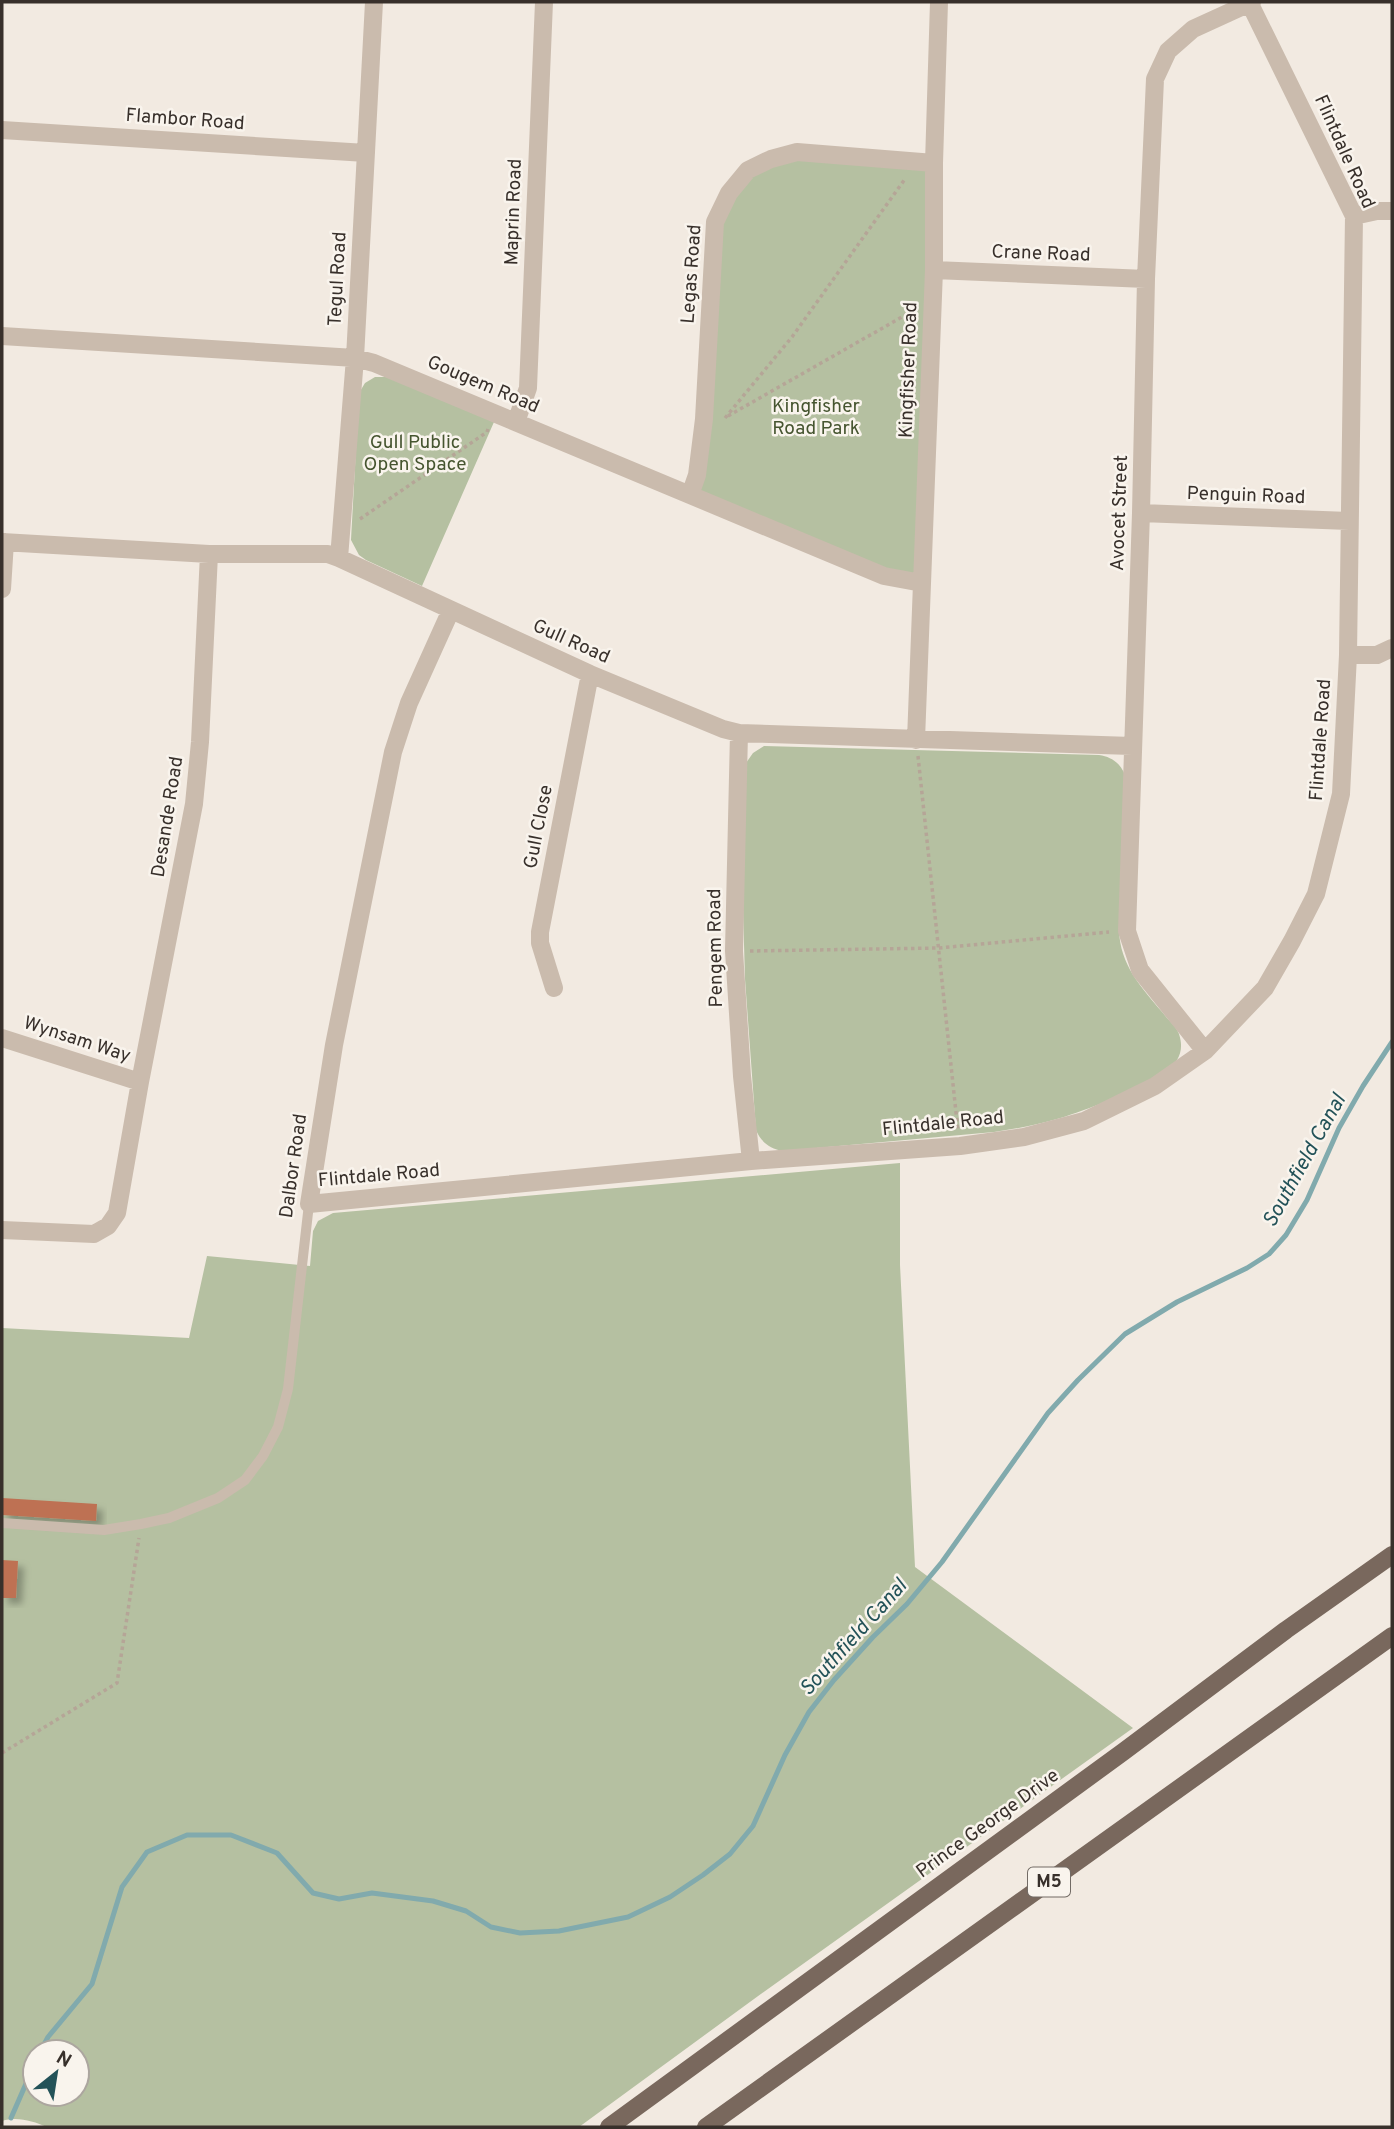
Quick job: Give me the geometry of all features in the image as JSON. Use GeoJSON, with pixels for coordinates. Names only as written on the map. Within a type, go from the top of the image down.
{"type":"FeatureCollection","features":[{"type":"Feature","properties":{"kind":"main road","name":"Prince George Drive"},"geometry":{"type":"LineString","coordinates":[[609,2127],[1392,1555]]}},
{"type":"Feature","properties":{"kind":"main road","name":"M5"},"geometry":{"type":"LineString","coordinates":[[706,2127],[1392,1636]]}},
{"type":"Feature","properties":{"kind":"street","name":"Tegul Road"},"geometry":{"type":"LineString","coordinates":[[339,558],[355,358],[374,2]]}},
{"type":"Feature","properties":{"kind":"street","name":"Maprin Road"},"geometry":{"type":"LineString","coordinates":[[516,422],[528,388],[544,2]]}},
{"type":"Feature","properties":{"kind":"street","name":"Kingfisher Road"},"geometry":{"type":"LineString","coordinates":[[916,740],[934,270],[939,2]]}},
{"type":"Feature","properties":{"kind":"street","name":"Flintdale Road"},"geometry":{"type":"LineString","coordinates":[[309,1204],[751,1161],[960,1146],[1024,1137],[1084,1121],[1155,1086],[1205,1051],[1265,988],[1316,894],[1341,794],[1348,655],[1354,216],[1250,2]]}},
{"type":"Feature","properties":{"kind":"street","name":"Avocet Street"},"geometry":{"type":"LineString","coordinates":[[1205,1051],[1140,970],[1126,931],[1141,513],[1146,279],[1155,79],[1168,51],[1194,29],[1250,2]]}},
{"type":"Feature","properties":{"kind":"street","name":"Flambor Road"},"geometry":{"type":"LineString","coordinates":[[2,130],[366,152]]}},
{"type":"Feature","properties":{"kind":"street","name":"Legas Road"},"geometry":{"type":"LineString","coordinates":[[690,495],[697,475],[704,419],[715,222],[729,193],[748,170],[771,159],[797,152],[934,163]]}},
{"type":"Feature","properties":{"kind":"street"},"geometry":{"type":"LineString","coordinates":[[1354,216],[1392,211]]}},
{"type":"Feature","properties":{"kind":"street","name":"Crane Road"},"geometry":{"type":"LineString","coordinates":[[934,270],[1146,279]]}},
{"type":"Feature","properties":{"kind":"street","name":"Gougem Road"},"geometry":{"type":"LineString","coordinates":[[2,336],[355,358],[374,363],[884,576],[922,583]]}},
{"type":"Feature","properties":{"kind":"street","name":"Penguin Road"},"geometry":{"type":"LineString","coordinates":[[1141,513],[1349,521]]}},
{"type":"Feature","properties":{"kind":"street"},"geometry":{"type":"LineString","coordinates":[[2,589],[3,542]]}},
{"type":"Feature","properties":{"kind":"street","name":"Gull Road"},"geometry":{"type":"LineString","coordinates":[[3,542],[209,555],[328,554],[590,674],[723,729],[739,733],[1132,746]]}},
{"type":"Feature","properties":{"kind":"street","name":"Desande Road"},"geometry":{"type":"LineString","coordinates":[[2,1230],[94,1234],[108,1226],[117,1213],[196,792],[209,555]]}},
{"type":"Feature","properties":{"kind":"street","name":"Dalbor Road"},"geometry":{"type":"LineString","coordinates":[[309,1204],[334,1045],[393,752],[409,703],[451,610]]}},
{"type":"Feature","properties":{"kind":"street"},"geometry":{"type":"LineString","coordinates":[[1348,655],[1377,655],[1392,648]]}},
{"type":"Feature","properties":{"kind":"street","name":"Gull Close"},"geometry":{"type":"LineString","coordinates":[[554,988],[542,950],[540,932],[590,674]]}},
{"type":"Feature","properties":{"kind":"street","name":"Pengem Road"},"geometry":{"type":"LineString","coordinates":[[739,733],[734,951],[742,1076],[751,1161]]}},
{"type":"Feature","properties":{"kind":"street","name":"Wynsam Way"},"geometry":{"type":"LineString","coordinates":[[2,1038],[140,1082]]}},
{"type":"Feature","properties":{"kind":"lane","name":"Dalbor Road"},"geometry":{"type":"LineString","coordinates":[[2,1523],[104,1530],[141,1524],[169,1518],[218,1498],[245,1479],[263,1456],[278,1427],[288,1389],[309,1204]]}},
{"type":"Feature","properties":{"kind":"path"},"geometry":{"type":"LineString","coordinates":[[725,418],[792,337],[905,179],[908,161]]}},
{"type":"Feature","properties":{"kind":"path"},"geometry":{"type":"LineString","coordinates":[[704,419],[725,418],[933,299]]}},
{"type":"Feature","properties":{"kind":"path"},"geometry":{"type":"LineString","coordinates":[[342,525],[352,525],[486,432],[490,426]]}},
{"type":"Feature","properties":{"kind":"path"},"geometry":{"type":"LineString","coordinates":[[916,740],[960,1146]]}},
{"type":"Feature","properties":{"kind":"path"},"geometry":{"type":"LineString","coordinates":[[734,951],[939,948],[1126,931]]}},
{"type":"Feature","properties":{"kind":"path"},"geometry":{"type":"LineString","coordinates":[[2,1753],[117,1683],[141,1524]]}},
{"type":"Feature","properties":{"kind":"green space","name":"Kingfisher Road Park"},"geometry":{"type":"Polygon","coordinates":[[[771,159],[934,163],[922,583],[690,495],[715,222],[729,193],[771,159]]]}},
{"type":"Feature","properties":{"kind":"green space","name":"Gull Public Open Space"},"geometry":{"type":"Polygon","coordinates":[[[375,377],[387,377],[494,422],[422,586],[366,560],[359,555],[351,540],[359,393],[365,383],[375,377]]]}},
{"type":"Feature","properties":{"kind":"green space"},"geometry":{"type":"Polygon","coordinates":[[[764,746],[1099,755],[1115,761],[1125,775],[1120,943],[1133,975],[1178,1031],[1181,1047],[1177,1060],[1156,1077],[1122,1095],[1069,1115],[1026,1127],[783,1151],[766,1144],[756,1130],[745,979],[743,909],[746,763],[753,753],[764,746]]]}},
{"type":"Feature","properties":{"kind":"green space"},"geometry":{"type":"Polygon","coordinates":[[[900,1163],[900,1265],[915,1567],[1133,1728],[579,2127],[47,2127],[25,2120],[2,2121],[2,1328],[189,1338],[207,1256],[310,1266],[313,1231],[318,1221],[333,1213],[900,1163]]]}},
{"type":"Feature","properties":{"kind":"building"},"geometry":{"type":"Polygon","coordinates":[[[2,1498],[97,1504],[96,1521],[2,1515],[2,1498]]]}},
{"type":"Feature","properties":{"kind":"building"},"geometry":{"type":"Polygon","coordinates":[[[2,1560],[18,1561],[16,1598],[2,1598],[2,1560]]]}},
{"type":"Feature","properties":{"kind":"waterway","name":"Southfield Canal"},"geometry":{"type":"LineString","coordinates":[[47,2038],[92,1984],[122,1887],[147,1852],[187,1835],[231,1835],[277,1853],[313,1893],[339,1899],[372,1893],[433,1901],[466,1911],[491,1927],[520,1933],[559,1931],[628,1917],[670,1897],[703,1875],[730,1854],[753,1826],[785,1755],[809,1712],[834,1680],[907,1604],[942,1562],[1048,1413],[1078,1380],[1125,1334],[1177,1302],[1247,1268],[1269,1254],[1286,1235],[1307,1200],[1339,1128],[1392,1042]]}},
{"type":"Feature","properties":{"kind":"waterway","name":"Southfield Canal"},"geometry":{"type":"LineString","coordinates":[[11,2118],[21,2095]]}}]}
